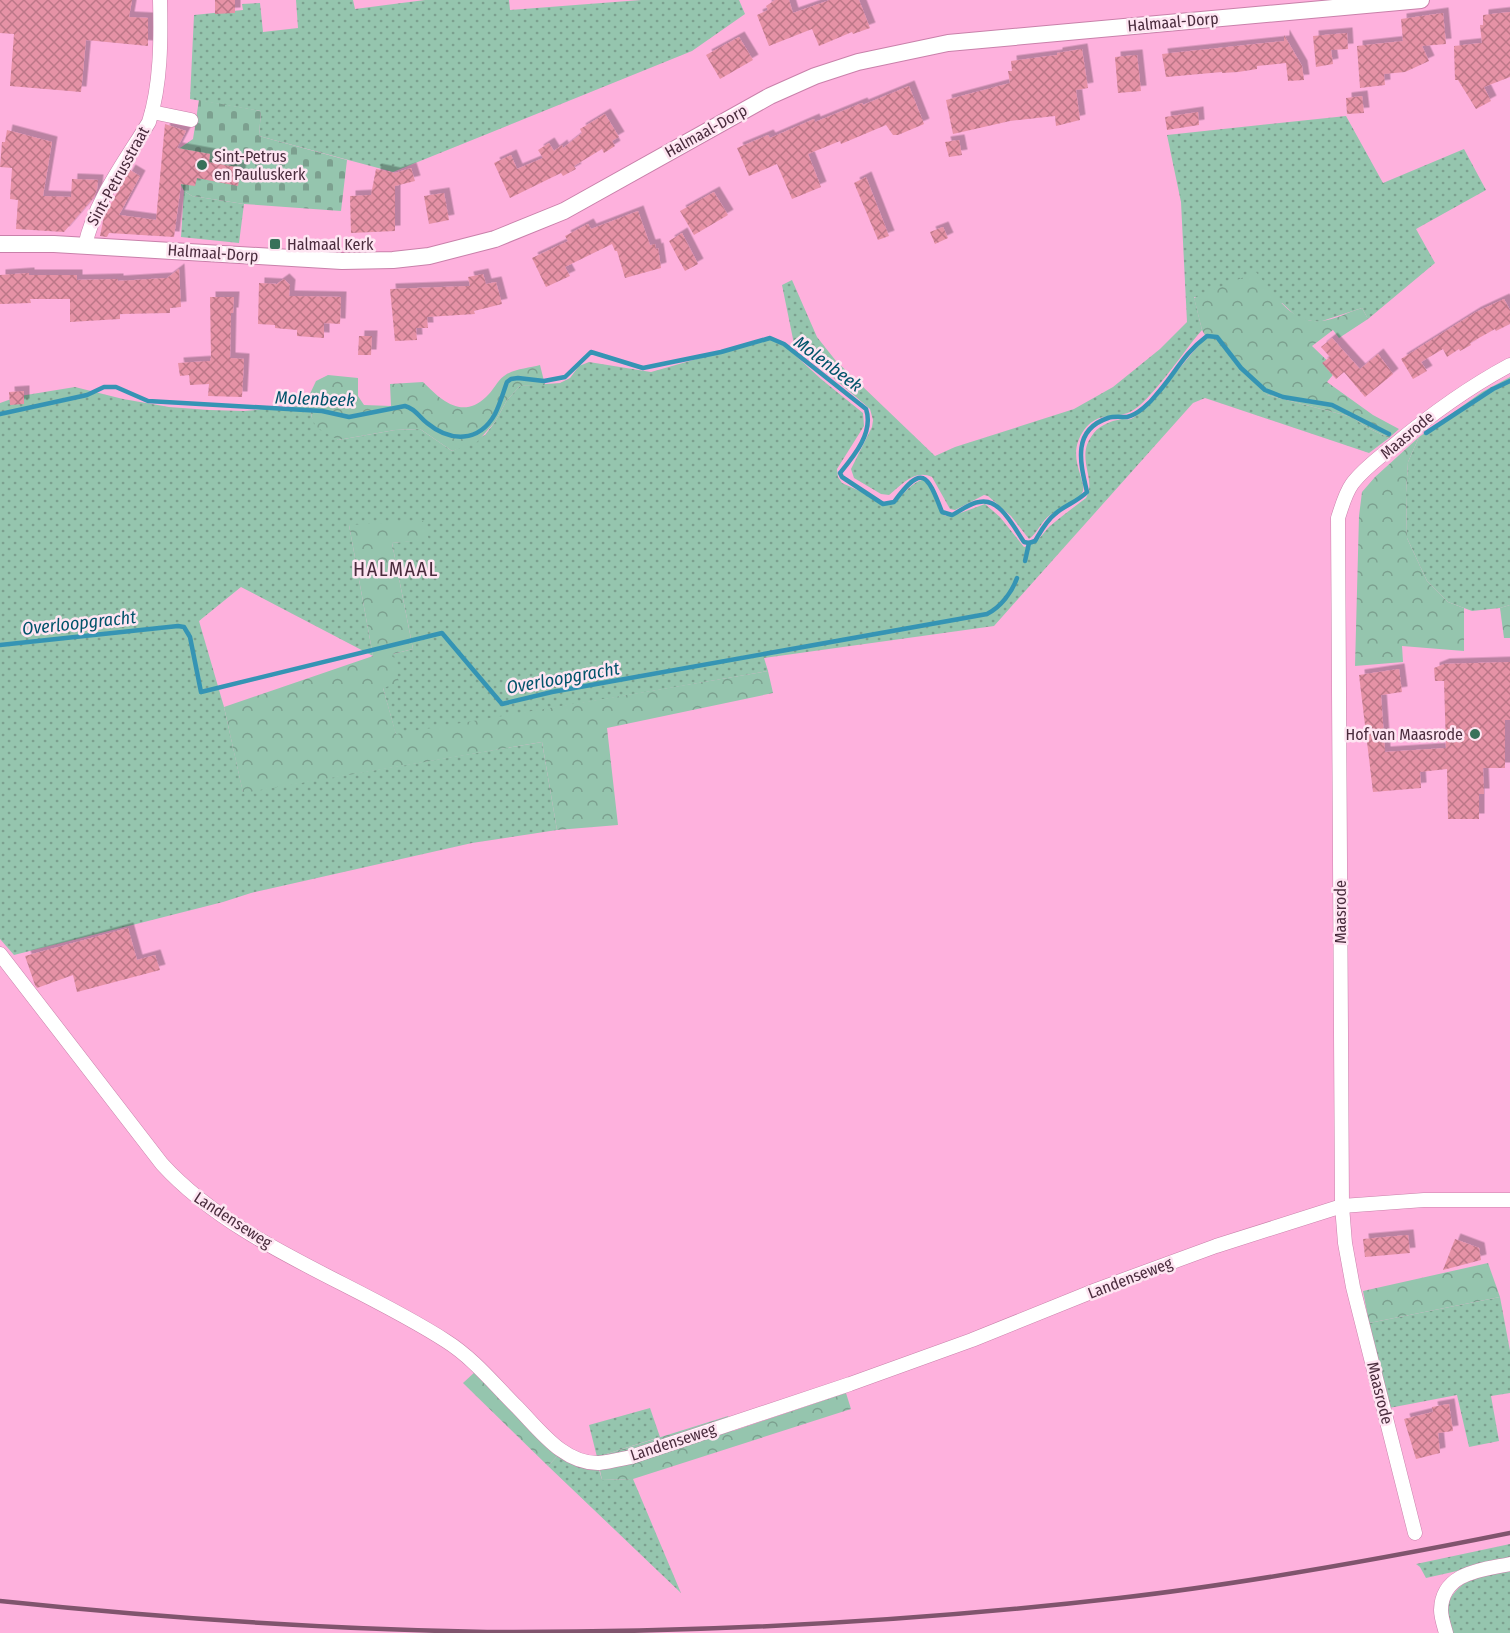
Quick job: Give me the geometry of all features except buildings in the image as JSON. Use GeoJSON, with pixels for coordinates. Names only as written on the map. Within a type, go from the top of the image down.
{"type":"FeatureCollection","features":[{"type":"Feature","properties":{"kind":"street","name":"Sint-Petrusstraat"},"geometry":{"type":"LineString","coordinates":[[85,246],[88,226],[149,122],[159,60],[160,0]]}},
{"type":"Feature","properties":{"kind":"street","name":"Halmaal-Dorp"},"geometry":{"type":"LineString","coordinates":[[0,244],[85,246],[342,261],[393,260],[429,256],[495,239],[564,211],[770,96],[815,76],[858,62],[948,43],[1421,0]]}},
{"type":"Feature","properties":{"kind":"street"},"geometry":{"type":"LineString","coordinates":[[152,112],[191,120]]}},
{"type":"Feature","properties":{"kind":"street","name":"Maasrode"},"geometry":{"type":"LineString","coordinates":[[1415,1533],[1353,1287],[1345,1243],[1342,1206],[1338,518],[1344,498],[1353,483],[1369,467],[1464,390],[1510,364]]}},
{"type":"Feature","properties":{"kind":"street","name":"Landenseweg"},"geometry":{"type":"LineString","coordinates":[[0,954],[162,1164],[181,1185],[208,1207],[250,1233],[449,1342],[563,1453],[583,1461],[600,1463],[631,1457],[850,1384],[972,1341],[1096,1290],[1216,1246],[1342,1206],[1424,1200],[1510,1200]]}},
{"type":"Feature","properties":{"kind":"street"},"geometry":{"type":"LineString","coordinates":[[1446,1633],[1441,1611],[1444,1593],[1454,1582],[1463,1575],[1510,1564]]}},
{"type":"Feature","properties":{"kind":"green space"},"geometry":{"type":"Polygon","coordinates":[[[296,0],[353,0],[355,9],[425,0],[509,0],[510,10],[641,0],[739,0],[745,14],[692,51],[393,172],[259,136],[261,111],[190,99],[194,15],[243,10],[242,4],[260,3],[263,32],[298,28],[296,0]]]}},
{"type":"Feature","properties":{"kind":"green space"},"geometry":{"type":"Polygon","coordinates":[[[199,100],[261,111],[259,136],[347,160],[341,211],[244,204],[192,196],[184,191],[171,165],[177,150],[193,139],[199,100]]]}},
{"type":"Feature","properties":{"kind":"green space"},"geometry":{"type":"Polygon","coordinates":[[[1346,116],[1383,183],[1464,149],[1486,190],[1416,229],[1435,263],[1368,319],[1362,308],[1319,322],[1299,319],[1282,303],[1194,297],[1202,330],[1157,387],[1138,407],[1124,414],[1095,420],[1084,430],[1080,436],[1076,453],[1083,486],[1081,495],[1054,512],[1029,539],[1011,516],[988,496],[984,495],[955,510],[950,509],[932,477],[926,475],[914,477],[889,495],[881,494],[854,478],[851,469],[872,427],[870,409],[794,344],[782,285],[792,280],[817,337],[836,361],[935,456],[955,447],[1074,409],[1113,387],[1160,349],[1187,322],[1181,202],[1167,135],[1346,116]]]}},
{"type":"Feature","properties":{"kind":"green space"},"geometry":{"type":"Polygon","coordinates":[[[184,191],[192,196],[244,204],[239,243],[181,237],[184,191]]]}},
{"type":"Feature","properties":{"kind":"green space"},"geometry":{"type":"Polygon","coordinates":[[[1256,272],[1284,305],[1310,321],[1336,318],[1362,308],[1368,319],[1339,338],[1333,330],[1312,346],[1337,370],[1327,382],[1373,415],[1399,429],[1389,438],[1352,417],[1267,395],[1250,382],[1214,337],[1206,337],[1194,298],[1256,272]]]}},
{"type":"Feature","properties":{"kind":"green space"},"geometry":{"type":"Polygon","coordinates":[[[1206,337],[1214,337],[1267,395],[1352,417],[1389,438],[1369,453],[1205,398],[1193,403],[994,626],[764,658],[768,671],[396,735],[383,688],[393,654],[413,649],[392,543],[428,539],[349,525],[373,656],[241,587],[199,621],[224,707],[243,792],[542,742],[557,830],[472,843],[251,893],[14,955],[0,939],[0,403],[20,396],[75,387],[169,407],[244,411],[309,405],[312,418],[338,440],[395,430],[420,429],[452,451],[485,435],[507,400],[520,386],[560,383],[570,378],[579,366],[589,362],[651,372],[770,338],[784,345],[863,413],[864,426],[837,469],[842,483],[888,504],[898,499],[914,484],[925,479],[945,516],[955,515],[985,504],[1000,517],[1024,547],[1036,541],[1050,526],[1086,498],[1089,484],[1085,453],[1094,433],[1108,423],[1131,419],[1137,415],[1206,337]]]}},
{"type":"Feature","properties":{"kind":"green space"},"geometry":{"type":"Polygon","coordinates":[[[540,365],[545,385],[520,386],[507,400],[495,422],[477,442],[452,451],[420,429],[395,430],[338,440],[316,427],[308,398],[316,381],[328,375],[358,378],[358,396],[364,405],[391,406],[390,384],[423,382],[452,405],[469,407],[486,397],[504,376],[516,370],[540,365]]]}},
{"type":"Feature","properties":{"kind":"green space"},"geometry":{"type":"Polygon","coordinates":[[[1510,377],[1510,605],[1472,611],[1448,602],[1427,581],[1407,538],[1408,462],[1419,437],[1482,392],[1510,377]]]}},
{"type":"Feature","properties":{"kind":"green space"},"geometry":{"type":"Polygon","coordinates":[[[1419,437],[1408,462],[1407,538],[1427,581],[1448,602],[1464,608],[1464,651],[1402,646],[1403,662],[1355,666],[1359,516],[1362,492],[1419,437]]]}},
{"type":"Feature","properties":{"kind":"green space"},"geometry":{"type":"Polygon","coordinates":[[[423,521],[429,540],[392,543],[413,649],[393,654],[399,683],[383,688],[396,734],[768,671],[773,693],[607,728],[618,825],[557,830],[542,742],[243,793],[224,707],[373,656],[349,525],[423,521]]]}},
{"type":"Feature","properties":{"kind":"green space"},"geometry":{"type":"Polygon","coordinates":[[[1510,605],[1510,638],[1504,638],[1500,608],[1510,605]]]}},
{"type":"Feature","properties":{"kind":"green space"},"geometry":{"type":"Polygon","coordinates":[[[1488,1263],[1500,1297],[1369,1323],[1363,1291],[1488,1263]]]}},
{"type":"Feature","properties":{"kind":"green space"},"geometry":{"type":"Polygon","coordinates":[[[1500,1297],[1510,1351],[1510,1393],[1491,1396],[1499,1441],[1469,1447],[1457,1395],[1389,1408],[1369,1323],[1500,1297]]]}},
{"type":"Feature","properties":{"kind":"green space"},"geometry":{"type":"Polygon","coordinates":[[[476,1371],[560,1453],[548,1466],[463,1383],[476,1371]]]}},
{"type":"Feature","properties":{"kind":"green space"},"geometry":{"type":"Polygon","coordinates":[[[846,1393],[851,1409],[633,1479],[602,1480],[597,1457],[728,1416],[733,1431],[846,1393]]]}},
{"type":"Feature","properties":{"kind":"green space"},"geometry":{"type":"Polygon","coordinates":[[[650,1408],[660,1437],[597,1457],[589,1425],[650,1408]]]}},
{"type":"Feature","properties":{"kind":"green space"},"geometry":{"type":"Polygon","coordinates":[[[560,1453],[598,1466],[602,1480],[633,1479],[681,1593],[548,1466],[560,1453]]]}},
{"type":"Feature","properties":{"kind":"green space"},"geometry":{"type":"Polygon","coordinates":[[[1510,1544],[1510,1559],[1426,1578],[1416,1564],[1510,1544]]]}},
{"type":"Feature","properties":{"kind":"green space"},"geometry":{"type":"Polygon","coordinates":[[[1510,1569],[1510,1633],[1450,1633],[1444,1612],[1455,1592],[1470,1580],[1510,1569]]]}},
{"type":"Feature","properties":{"kind":"waterway","name":"Molenbeek"},"geometry":{"type":"LineString","coordinates":[[0,414],[87,395],[104,387],[116,387],[148,401],[322,411],[349,417],[405,406],[445,434],[464,436],[473,435],[488,423],[497,410],[507,382],[511,379],[544,381],[565,377],[591,352],[643,368],[721,352],[770,338],[784,344],[866,409],[868,418],[865,435],[840,473],[842,477],[883,504],[894,502],[911,482],[923,478],[932,489],[942,512],[952,515],[976,503],[993,504],[1006,515],[1024,542],[1029,543],[1035,541],[1052,517],[1087,492],[1082,469],[1081,448],[1089,430],[1096,423],[1108,418],[1127,417],[1143,408],[1192,350],[1207,336],[1217,337],[1241,368],[1265,390],[1283,397],[1332,405],[1389,434]]}},
{"type":"Feature","properties":{"kind":"waterway","name":"Molenbeek"},"geometry":{"type":"LineString","coordinates":[[1426,433],[1493,389],[1510,381]]}},
{"type":"Feature","properties":{"kind":"waterway","name":"Overloopgracht"},"geometry":{"type":"LineString","coordinates":[[1025,561],[1029,543]]}},
{"type":"Feature","properties":{"kind":"waterway","name":"Overloopgracht"},"geometry":{"type":"LineString","coordinates":[[0,645],[184,627],[190,637],[201,692],[442,633],[502,704],[552,692],[987,614],[1005,599],[1017,578]]}},
{"type":"Feature","properties":{"kind":"railway"},"geometry":{"type":"LineString","coordinates":[[0,1601],[122,1613],[365,1628],[487,1632],[725,1628],[962,1614],[1119,1598],[1315,1570],[1510,1533]]}},
{"type":"Feature","properties":{"kind":"place","name":"Sint-Petrus en Pauluskerk"},"geometry":{"type":"Point","coordinates":[202,165]}},
{"type":"Feature","properties":{"kind":"place","name":"Halmaal Kerk"},"geometry":{"type":"Point","coordinates":[275,244]}},
{"type":"Feature","properties":{"kind":"place","name":"Hof van Maasrode"},"geometry":{"type":"Point","coordinates":[1475,734]}},
{"type":"Feature","properties":{"kind":"district","name":"HALMAAL"},"geometry":{"type":"Point","coordinates":[396,569]}}]}
